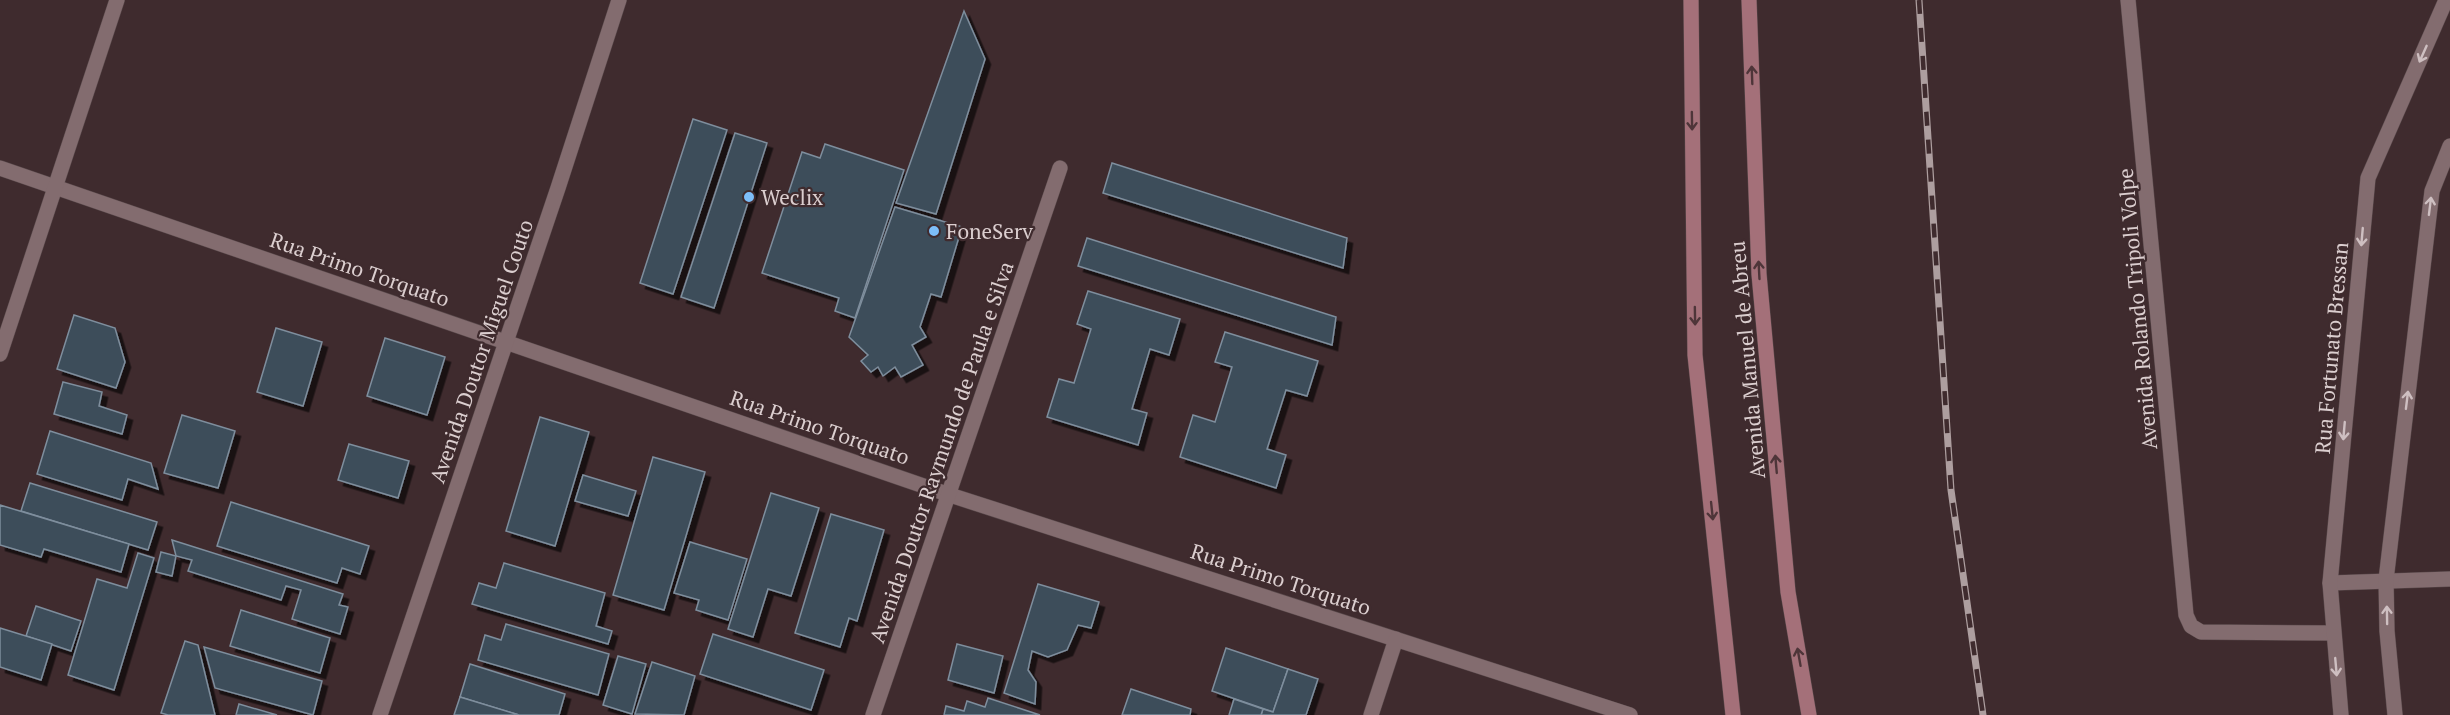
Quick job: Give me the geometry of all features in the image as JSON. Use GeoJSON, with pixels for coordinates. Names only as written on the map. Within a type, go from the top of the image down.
{"type":"FeatureCollection","features":[{"type":"Feature","properties":{"kind":"main road","name":"Avenida Manuel de Abreu"},"geometry":{"type":"LineString","coordinates":[[1691,0],[1695,355],[1733,715]]}},
{"type":"Feature","properties":{"kind":"main road","name":"Avenida Manuel de Abreu"},"geometry":{"type":"LineString","coordinates":[[1749,0],[1760,274],[1788,591],[1809,715]]}},
{"type":"Feature","properties":{"kind":"street"},"geometry":{"type":"LineString","coordinates":[[0,354],[117,0]]}},
{"type":"Feature","properties":{"kind":"street","name":"Avenida Doutor Miguel Couto"},"geometry":{"type":"LineString","coordinates":[[380,715],[619,0]]}},
{"type":"Feature","properties":{"kind":"street","name":"Avenida Rolando Tripoli Volpe"},"geometry":{"type":"LineString","coordinates":[[2128,0],[2186,615],[2191,626],[2201,632],[2333,633]]}},
{"type":"Feature","properties":{"kind":"street","name":"Rua Fortunato Bressan"},"geometry":{"type":"LineString","coordinates":[[2341,715],[2330,583],[2368,178],[2446,0]]}},
{"type":"Feature","properties":{"kind":"street"},"geometry":{"type":"LineString","coordinates":[[2395,715],[2387,631],[2386,580],[2432,191],[2450,146]]}},
{"type":"Feature","properties":{"kind":"street","name":"Rua Primo Torquato"},"geometry":{"type":"LineString","coordinates":[[0,168],[947,494],[1630,715]]}},
{"type":"Feature","properties":{"kind":"street","name":"Avenida Doutor Raymundo de Paula e Silva"},"geometry":{"type":"LineString","coordinates":[[873,715],[1060,168]]}},
{"type":"Feature","properties":{"kind":"street"},"geometry":{"type":"LineString","coordinates":[[2330,583],[2450,579]]}},
{"type":"Feature","properties":{"kind":"street"},"geometry":{"type":"LineString","coordinates":[[1371,715],[1396,639]]}},
{"type":"Feature","properties":{"kind":"building"},"geometry":{"type":"Polygon","coordinates":[[[964,11],[985,59],[936,214],[896,203],[964,11]]]}},
{"type":"Feature","properties":{"kind":"building"},"geometry":{"type":"Polygon","coordinates":[[[693,119],[727,130],[673,294],[640,283],[693,119]]]}},
{"type":"Feature","properties":{"kind":"building"},"geometry":{"type":"Polygon","coordinates":[[[735,133],[767,143],[714,308],[681,297],[735,133]]]}},
{"type":"Feature","properties":{"kind":"building"},"geometry":{"type":"Polygon","coordinates":[[[825,144],[904,170],[855,318],[835,311],[839,298],[762,273],[802,152],[820,158],[825,144]]]}},
{"type":"Feature","properties":{"kind":"building"},"geometry":{"type":"Polygon","coordinates":[[[1112,163],[1347,238],[1343,268],[1103,193],[1112,163]]]}},
{"type":"Feature","properties":{"kind":"building"},"geometry":{"type":"Polygon","coordinates":[[[895,207],[962,227],[941,297],[931,294],[920,327],[926,337],[912,345],[923,365],[901,377],[895,367],[883,376],[878,367],[871,372],[861,361],[868,355],[849,337],[895,207]]]}},
{"type":"Feature","properties":{"kind":"building"},"geometry":{"type":"Polygon","coordinates":[[[1087,238],[1336,317],[1332,345],[1078,266],[1087,238]]]}},
{"type":"Feature","properties":{"kind":"building"},"geometry":{"type":"Polygon","coordinates":[[[1088,291],[1180,319],[1169,355],[1150,349],[1132,409],[1147,413],[1138,445],[1047,417],[1059,379],[1074,383],[1091,329],[1077,324],[1088,291]]]}},
{"type":"Feature","properties":{"kind":"building"},"geometry":{"type":"Polygon","coordinates":[[[74,315],[115,328],[125,362],[116,388],[57,369],[74,315]]]}},
{"type":"Feature","properties":{"kind":"building"},"geometry":{"type":"Polygon","coordinates":[[[276,328],[322,342],[303,406],[257,392],[276,328]]]}},
{"type":"Feature","properties":{"kind":"building"},"geometry":{"type":"Polygon","coordinates":[[[1225,332],[1318,361],[1307,396],[1286,390],[1267,449],[1286,455],[1276,488],[1180,457],[1193,415],[1215,422],[1232,367],[1215,362],[1225,332]]]}},
{"type":"Feature","properties":{"kind":"building"},"geometry":{"type":"Polygon","coordinates":[[[385,338],[445,357],[427,415],[367,396],[385,338]]]}},
{"type":"Feature","properties":{"kind":"building"},"geometry":{"type":"Polygon","coordinates":[[[63,382],[102,392],[99,406],[127,415],[122,434],[54,414],[63,382]]]}},
{"type":"Feature","properties":{"kind":"building"},"geometry":{"type":"Polygon","coordinates":[[[182,415],[235,431],[218,488],[164,473],[182,415]]]}},
{"type":"Feature","properties":{"kind":"building"},"geometry":{"type":"Polygon","coordinates":[[[540,417],[589,432],[555,546],[506,531],[540,417]]]}},
{"type":"Feature","properties":{"kind":"building"},"geometry":{"type":"Polygon","coordinates":[[[50,431],[151,463],[158,489],[128,479],[122,500],[37,474],[50,431]]]}},
{"type":"Feature","properties":{"kind":"building"},"geometry":{"type":"Polygon","coordinates":[[[349,444],[409,461],[398,498],[338,480],[349,444]]]}},
{"type":"Feature","properties":{"kind":"building"},"geometry":{"type":"Polygon","coordinates":[[[653,457],[705,472],[664,610],[613,595],[653,457]]]}},
{"type":"Feature","properties":{"kind":"building"},"geometry":{"type":"Polygon","coordinates":[[[583,475],[636,491],[628,516],[575,501],[583,475]]]}},
{"type":"Feature","properties":{"kind":"building"},"geometry":{"type":"Polygon","coordinates":[[[30,483],[157,522],[148,550],[21,511],[30,483]]]}},
{"type":"Feature","properties":{"kind":"building"},"geometry":{"type":"Polygon","coordinates":[[[771,493],[819,508],[791,596],[768,589],[753,637],[728,629],[771,493]]]}},
{"type":"Feature","properties":{"kind":"building"},"geometry":{"type":"Polygon","coordinates":[[[231,502],[369,546],[360,574],[342,568],[337,583],[217,546],[231,502]]]}},
{"type":"Feature","properties":{"kind":"building"},"geometry":{"type":"Polygon","coordinates":[[[0,505],[129,544],[121,572],[44,549],[41,557],[0,545],[0,505]]]}},
{"type":"Feature","properties":{"kind":"building"},"geometry":{"type":"Polygon","coordinates":[[[831,514],[884,530],[857,621],[849,618],[840,647],[795,633],[831,514]]]}},
{"type":"Feature","properties":{"kind":"building"},"geometry":{"type":"Polygon","coordinates":[[[172,540],[343,594],[339,605],[348,607],[340,634],[292,619],[301,590],[286,586],[281,600],[188,571],[192,560],[176,556],[172,540]]]}},
{"type":"Feature","properties":{"kind":"building"},"geometry":{"type":"Polygon","coordinates":[[[690,542],[747,559],[728,620],[696,610],[699,600],[674,593],[690,542]]]}},
{"type":"Feature","properties":{"kind":"building"},"geometry":{"type":"Polygon","coordinates":[[[161,552],[176,556],[172,576],[156,572],[161,552]]]}},
{"type":"Feature","properties":{"kind":"building"},"geometry":{"type":"Polygon","coordinates":[[[138,553],[154,558],[114,690],[68,675],[97,579],[127,588],[138,553]]]}},
{"type":"Feature","properties":{"kind":"building"},"geometry":{"type":"Polygon","coordinates":[[[504,563],[605,593],[596,626],[612,631],[608,644],[472,604],[479,583],[496,588],[504,563]]]}},
{"type":"Feature","properties":{"kind":"building"},"geometry":{"type":"Polygon","coordinates":[[[1038,584],[1099,602],[1091,628],[1078,625],[1067,650],[1048,657],[1032,651],[1028,670],[1036,682],[1035,704],[1004,693],[1038,584]]]}},
{"type":"Feature","properties":{"kind":"building"},"geometry":{"type":"Polygon","coordinates":[[[36,606],[81,621],[71,651],[26,636],[36,606]]]}},
{"type":"Feature","properties":{"kind":"building"},"geometry":{"type":"Polygon","coordinates":[[[241,610],[330,638],[320,673],[230,646],[241,610]]]}},
{"type":"Feature","properties":{"kind":"building"},"geometry":{"type":"Polygon","coordinates":[[[506,624],[609,654],[598,695],[478,660],[485,635],[501,640],[506,624]]]}},
{"type":"Feature","properties":{"kind":"building"},"geometry":{"type":"Polygon","coordinates":[[[0,628],[52,644],[41,680],[0,667],[0,628]]]}},
{"type":"Feature","properties":{"kind":"building"},"geometry":{"type":"Polygon","coordinates":[[[713,634],[824,670],[811,710],[700,674],[713,634]]]}},
{"type":"Feature","properties":{"kind":"building"},"geometry":{"type":"Polygon","coordinates":[[[185,641],[198,645],[215,715],[161,713],[185,641]]]}},
{"type":"Feature","properties":{"kind":"building"},"geometry":{"type":"Polygon","coordinates":[[[957,644],[1003,656],[994,693],[948,680],[957,644]]]}},
{"type":"Feature","properties":{"kind":"building"},"geometry":{"type":"Polygon","coordinates":[[[204,647],[322,681],[313,715],[215,688],[204,647]]]}},
{"type":"Feature","properties":{"kind":"building"},"geometry":{"type":"Polygon","coordinates":[[[1226,648],[1288,669],[1273,712],[1212,691],[1226,648]]]}},
{"type":"Feature","properties":{"kind":"building"},"geometry":{"type":"Polygon","coordinates":[[[618,656],[646,664],[632,714],[603,705],[618,656]]]}},
{"type":"Feature","properties":{"kind":"building"},"geometry":{"type":"Polygon","coordinates":[[[652,662],[695,676],[684,715],[635,714],[652,662]]]}},
{"type":"Feature","properties":{"kind":"building"},"geometry":{"type":"Polygon","coordinates":[[[470,664],[565,694],[559,715],[519,715],[460,697],[470,664]]]}},
{"type":"Feature","properties":{"kind":"building"},"geometry":{"type":"Polygon","coordinates":[[[1288,669],[1318,679],[1306,715],[1261,715],[1263,709],[1273,712],[1288,669]]]}},
{"type":"Feature","properties":{"kind":"building"},"geometry":{"type":"Polygon","coordinates":[[[1131,689],[1191,709],[1190,715],[1122,715],[1131,689]]]}},
{"type":"Feature","properties":{"kind":"building"},"geometry":{"type":"Polygon","coordinates":[[[460,697],[519,715],[454,715],[460,697]]]}},
{"type":"Feature","properties":{"kind":"building"},"geometry":{"type":"Polygon","coordinates":[[[988,698],[1040,715],[944,715],[946,706],[964,711],[967,701],[985,707],[988,698]]]}},
{"type":"Feature","properties":{"kind":"building"},"geometry":{"type":"Polygon","coordinates":[[[1234,699],[1263,709],[1261,715],[1229,715],[1234,699]]]}},
{"type":"Feature","properties":{"kind":"building"},"geometry":{"type":"Polygon","coordinates":[[[239,704],[277,715],[236,715],[239,704]]]}},
{"type":"Feature","properties":{"kind":"railway"},"geometry":{"type":"LineString","coordinates":[[1919,0],[1951,490],[1983,715]]}},
{"type":"Feature","properties":{"kind":"place","name":"Weclix"},"geometry":{"type":"Point","coordinates":[749,197]}},
{"type":"Feature","properties":{"kind":"place","name":"FoneServ"},"geometry":{"type":"Point","coordinates":[934,231]}}]}
